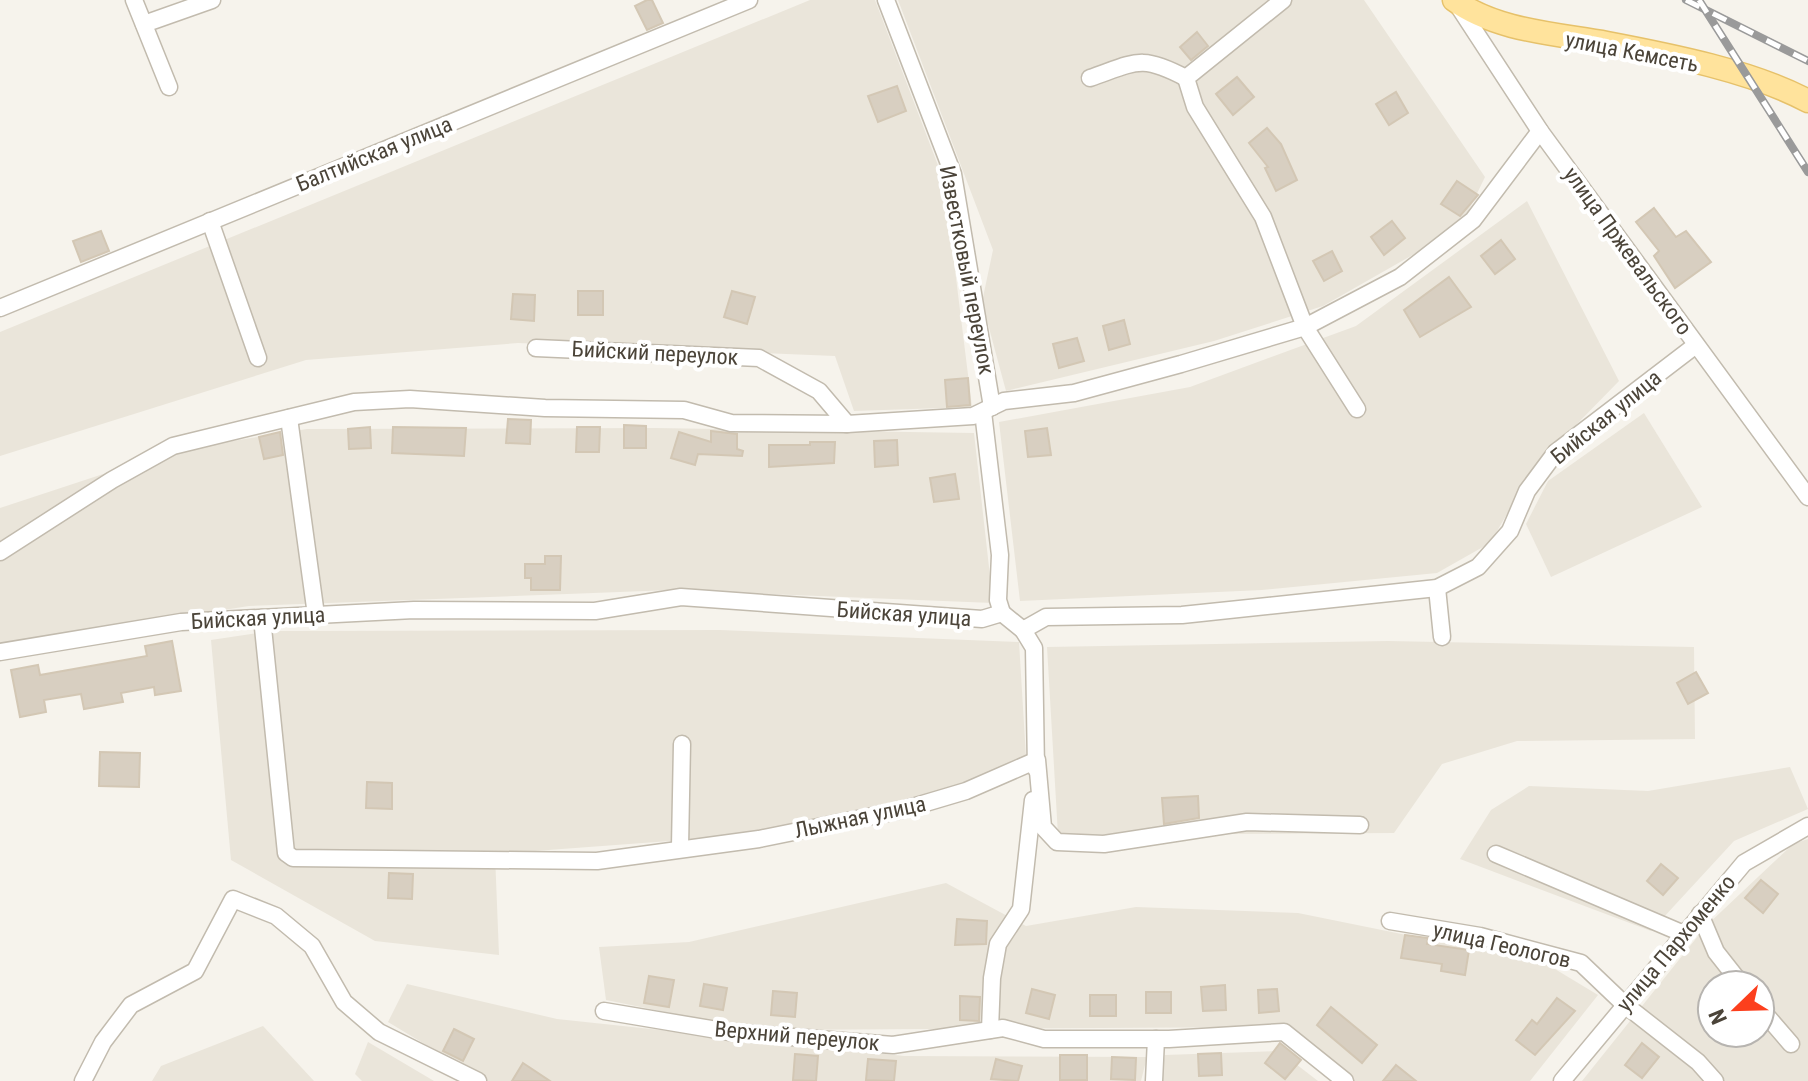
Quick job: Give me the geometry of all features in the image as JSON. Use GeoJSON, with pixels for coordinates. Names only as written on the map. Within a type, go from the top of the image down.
{"type":"FeatureCollection","features":[{"type":"Feature","properties":{"kind":"main road","name":"улица Кемсеть"},"geometry":{"type":"LineString","coordinates":[[1456,1],[1532,33],[1607,43],[1688,62],[1773,84],[1808,101]]}},
{"type":"Feature","properties":{"kind":"street"},"geometry":{"type":"LineString","coordinates":[[134,0],[169,87]]}},
{"type":"Feature","properties":{"kind":"street"},"geometry":{"type":"LineString","coordinates":[[144,24],[212,0]]}},
{"type":"Feature","properties":{"kind":"street","name":"Балтийская улица"},"geometry":{"type":"LineString","coordinates":[[0,308],[749,0]]}},
{"type":"Feature","properties":{"kind":"street","name":"Известковый переулок"},"geometry":{"type":"LineString","coordinates":[[886,0],[953,174],[987,409],[1000,555],[998,600],[1002,613]]}},
{"type":"Feature","properties":{"kind":"street"},"geometry":{"type":"LineString","coordinates":[[1186,78],[1283,0]]}},
{"type":"Feature","properties":{"kind":"street","name":"улица Пржевальского"},"geometry":{"type":"LineString","coordinates":[[1456,1],[1540,131],[1808,497]]}},
{"type":"Feature","properties":{"kind":"street"},"geometry":{"type":"LineString","coordinates":[[1090,78],[1140,61],[1157,62],[1186,78],[1195,107],[1263,217],[1305,327],[1357,409]]}},
{"type":"Feature","properties":{"kind":"street"},"geometry":{"type":"LineString","coordinates":[[0,552],[112,480],[173,446],[354,402],[410,399],[545,408],[684,410],[731,423],[847,424],[973,416],[1004,401],[1074,393],[1305,327],[1400,277],[1473,220],[1540,131]]}},
{"type":"Feature","properties":{"kind":"street"},"geometry":{"type":"LineString","coordinates":[[210,221],[258,358]]}},
{"type":"Feature","properties":{"kind":"street","name":"Бийская улица"},"geometry":{"type":"LineString","coordinates":[[0,652],[181,622],[414,610],[595,611],[681,597],[982,619],[1002,613],[1023,630],[1046,617],[1182,615],[1437,588],[1478,567],[1510,531],[1527,491],[1556,452],[1696,345]]}},
{"type":"Feature","properties":{"kind":"street","name":"Бийский переулок"},"geometry":{"type":"LineString","coordinates":[[536,348],[759,358],[819,391],[847,424]]}},
{"type":"Feature","properties":{"kind":"street"},"geometry":{"type":"LineString","coordinates":[[289,418],[316,615]]}},
{"type":"Feature","properties":{"kind":"street"},"geometry":{"type":"LineString","coordinates":[[1437,588],[1442,637]]}},
{"type":"Feature","properties":{"kind":"street","name":"Лыжная улица"},"geometry":{"type":"LineString","coordinates":[[262,618],[286,853],[293,858],[354,856],[521,863],[597,861],[680,847],[759,839],[902,810],[966,791],[1037,760]]}},
{"type":"Feature","properties":{"kind":"street"},"geometry":{"type":"LineString","coordinates":[[1023,630],[1034,648],[1037,760],[1043,827],[1057,842],[1104,844],[1247,822],[1360,825]]}},
{"type":"Feature","properties":{"kind":"street"},"geometry":{"type":"LineString","coordinates":[[680,847],[682,744]]}},
{"type":"Feature","properties":{"kind":"street"},"geometry":{"type":"LineString","coordinates":[[990,1030],[992,978],[998,944],[1021,909],[1037,760]]}},
{"type":"Feature","properties":{"kind":"street","name":"улица Пархоменко"},"geometry":{"type":"LineString","coordinates":[[1562,1081],[1744,863],[1808,826]]}},
{"type":"Feature","properties":{"kind":"street"},"geometry":{"type":"LineString","coordinates":[[1496,854],[1684,934]]}},
{"type":"Feature","properties":{"kind":"street"},"geometry":{"type":"LineString","coordinates":[[83,1081],[103,1042],[131,1005],[195,971],[233,899],[276,916],[312,946],[344,1002],[379,1032],[478,1081]]}},
{"type":"Feature","properties":{"kind":"street"},"geometry":{"type":"LineString","coordinates":[[1700,914],[1716,952],[1729,969]]}},
{"type":"Feature","properties":{"kind":"street","name":"улица Геологов"},"geometry":{"type":"LineString","coordinates":[[1390,921],[1480,936],[1581,963],[1624,1004],[1698,1062],[1715,1081]]}},
{"type":"Feature","properties":{"kind":"street","name":"Верхний переулок"},"geometry":{"type":"LineString","coordinates":[[604,1011],[729,1032],[893,1045],[1003,1028],[1044,1039],[1156,1039],[1284,1032],[1345,1081]]}},
{"type":"Feature","properties":{"kind":"street"},"geometry":{"type":"LineString","coordinates":[[1776,1027],[1791,1044]]}},
{"type":"Feature","properties":{"kind":"street"},"geometry":{"type":"LineString","coordinates":[[1154,1081],[1156,1039]]}},
{"type":"Feature","properties":{"kind":"shaded area"},"geometry":{"type":"Polygon","coordinates":[[[810,0],[875,0],[944,181],[972,407],[854,411],[835,356],[518,343],[306,360],[0,456],[0,332],[810,0]]]}},
{"type":"Feature","properties":{"kind":"shaded area"},"geometry":{"type":"Polygon","coordinates":[[[898,0],[1364,0],[1485,177],[1468,212],[1416,253],[1323,306],[1214,341],[1006,391],[982,302],[993,250],[898,0]]]}},
{"type":"Feature","properties":{"kind":"shaded area"},"geometry":{"type":"Polygon","coordinates":[[[1527,201],[1619,381],[1534,468],[1490,543],[1437,573],[1262,590],[1020,601],[999,422],[1190,387],[1356,326],[1527,201]]]}},
{"type":"Feature","properties":{"kind":"shaded area"},"geometry":{"type":"Polygon","coordinates":[[[1644,413],[1702,507],[1551,577],[1526,524],[1548,481],[1644,413]]]}},
{"type":"Feature","properties":{"kind":"shaded area"},"geometry":{"type":"Polygon","coordinates":[[[655,428],[974,433],[993,603],[672,590],[249,606],[0,645],[0,508],[176,450],[307,429],[655,428]]]}},
{"type":"Feature","properties":{"kind":"shaded area"},"geometry":{"type":"Polygon","coordinates":[[[720,630],[1019,642],[1026,757],[953,791],[737,836],[495,854],[499,955],[375,941],[231,860],[211,640],[271,631],[720,630]]]}},
{"type":"Feature","properties":{"kind":"shaded area"},"geometry":{"type":"Polygon","coordinates":[[[1388,641],[1694,647],[1695,739],[1517,741],[1442,764],[1394,833],[1058,835],[1047,647],[1388,641]]]}},
{"type":"Feature","properties":{"kind":"shaded area"},"geometry":{"type":"Polygon","coordinates":[[[1790,767],[1808,809],[1734,841],[1651,931],[1460,859],[1491,810],[1529,786],[1648,791],[1790,767]]]}},
{"type":"Feature","properties":{"kind":"shaded area"},"geometry":{"type":"Polygon","coordinates":[[[1808,839],[1808,1081],[1582,1081],[1706,926],[1793,844],[1808,839]]]}},
{"type":"Feature","properties":{"kind":"shaded area"},"geometry":{"type":"Polygon","coordinates":[[[946,883],[1026,926],[1136,907],[1298,913],[1545,963],[1598,995],[1530,1081],[1354,1081],[1286,1027],[755,1030],[606,1000],[599,947],[689,942],[946,883]]]}},
{"type":"Feature","properties":{"kind":"shaded area"},"geometry":{"type":"Polygon","coordinates":[[[407,984],[557,1019],[904,1056],[1147,1057],[1141,1081],[486,1081],[388,1022],[407,984]]]}},
{"type":"Feature","properties":{"kind":"shaded area"},"geometry":{"type":"Polygon","coordinates":[[[263,1026],[314,1081],[152,1081],[161,1066],[263,1026]]]}},
{"type":"Feature","properties":{"kind":"shaded area"},"geometry":{"type":"Polygon","coordinates":[[[368,1042],[434,1081],[362,1081],[355,1074],[368,1042]]]}},
{"type":"Feature","properties":{"kind":"shaded area"},"geometry":{"type":"Polygon","coordinates":[[[1279,1051],[1318,1081],[1160,1081],[1165,1055],[1279,1051]]]}},
{"type":"Feature","properties":{"kind":"building"},"geometry":{"type":"Polygon","coordinates":[[[652,0],[663,23],[647,30],[635,6],[652,0]]]}},
{"type":"Feature","properties":{"kind":"building"},"geometry":{"type":"Polygon","coordinates":[[[1197,32],[1208,46],[1191,60],[1180,47],[1197,32]]]}},
{"type":"Feature","properties":{"kind":"building"},"geometry":{"type":"Polygon","coordinates":[[[1237,77],[1254,97],[1233,115],[1216,94],[1237,77]]]}},
{"type":"Feature","properties":{"kind":"building"},"geometry":{"type":"Polygon","coordinates":[[[897,86],[906,111],[878,122],[868,96],[897,86]]]}},
{"type":"Feature","properties":{"kind":"building"},"geometry":{"type":"Polygon","coordinates":[[[1396,92],[1408,113],[1389,125],[1376,104],[1396,92]]]}},
{"type":"Feature","properties":{"kind":"building"},"geometry":{"type":"Polygon","coordinates":[[[1267,128],[1281,144],[1297,180],[1276,191],[1265,168],[1268,167],[1249,143],[1267,128]]]}},
{"type":"Feature","properties":{"kind":"building"},"geometry":{"type":"Polygon","coordinates":[[[1457,181],[1478,195],[1460,216],[1441,204],[1457,181]]]}},
{"type":"Feature","properties":{"kind":"building"},"geometry":{"type":"Polygon","coordinates":[[[1654,208],[1676,237],[1686,231],[1711,262],[1675,288],[1654,256],[1659,251],[1636,222],[1654,208]]]}},
{"type":"Feature","properties":{"kind":"building"},"geometry":{"type":"Polygon","coordinates":[[[1392,221],[1405,238],[1384,255],[1371,237],[1392,221]]]}},
{"type":"Feature","properties":{"kind":"building"},"geometry":{"type":"Polygon","coordinates":[[[101,231],[109,251],[81,262],[73,241],[101,231]]]}},
{"type":"Feature","properties":{"kind":"building"},"geometry":{"type":"Polygon","coordinates":[[[1501,240],[1515,259],[1495,274],[1481,256],[1501,240]]]}},
{"type":"Feature","properties":{"kind":"building"},"geometry":{"type":"Polygon","coordinates":[[[1332,251],[1342,271],[1324,281],[1313,261],[1332,251]]]}},
{"type":"Feature","properties":{"kind":"building"},"geometry":{"type":"Polygon","coordinates":[[[1449,277],[1471,307],[1420,337],[1404,310],[1449,277]]]}},
{"type":"Feature","properties":{"kind":"building"},"geometry":{"type":"Polygon","coordinates":[[[578,291],[603,291],[603,315],[578,315],[578,291]]]}},
{"type":"Feature","properties":{"kind":"building"},"geometry":{"type":"Polygon","coordinates":[[[732,291],[755,297],[747,324],[724,317],[732,291]]]}},
{"type":"Feature","properties":{"kind":"building"},"geometry":{"type":"Polygon","coordinates":[[[513,294],[535,295],[534,321],[511,319],[513,294]]]}},
{"type":"Feature","properties":{"kind":"building"},"geometry":{"type":"Polygon","coordinates":[[[1124,320],[1130,344],[1109,350],[1103,326],[1124,320]]]}},
{"type":"Feature","properties":{"kind":"building"},"geometry":{"type":"Polygon","coordinates":[[[1077,338],[1084,361],[1059,368],[1053,344],[1077,338]]]}},
{"type":"Feature","properties":{"kind":"building"},"geometry":{"type":"Polygon","coordinates":[[[968,378],[970,405],[947,407],[945,380],[968,378]]]}},
{"type":"Feature","properties":{"kind":"building"},"geometry":{"type":"Polygon","coordinates":[[[508,419],[531,420],[530,444],[506,443],[508,419]]]}},
{"type":"Feature","properties":{"kind":"building"},"geometry":{"type":"Polygon","coordinates":[[[624,425],[646,426],[646,448],[624,448],[624,425]]]}},
{"type":"Feature","properties":{"kind":"building"},"geometry":{"type":"Polygon","coordinates":[[[370,427],[371,448],[349,449],[348,429],[370,427]]]}},
{"type":"Feature","properties":{"kind":"building"},"geometry":{"type":"Polygon","coordinates":[[[393,427],[466,428],[464,456],[392,453],[393,427]]]}},
{"type":"Feature","properties":{"kind":"building"},"geometry":{"type":"Polygon","coordinates":[[[577,427],[600,427],[599,452],[576,452],[577,427]]]}},
{"type":"Feature","properties":{"kind":"building"},"geometry":{"type":"Polygon","coordinates":[[[1047,428],[1051,455],[1028,457],[1025,431],[1047,428]]]}},
{"type":"Feature","properties":{"kind":"building"},"geometry":{"type":"Polygon","coordinates":[[[711,431],[737,434],[737,449],[743,451],[742,456],[698,454],[695,465],[671,458],[679,432],[711,442],[711,431]]]}},
{"type":"Feature","properties":{"kind":"building"},"geometry":{"type":"Polygon","coordinates":[[[280,432],[283,455],[264,459],[259,437],[280,432]]]}},
{"type":"Feature","properties":{"kind":"building"},"geometry":{"type":"Polygon","coordinates":[[[897,440],[898,465],[875,467],[874,441],[897,440]]]}},
{"type":"Feature","properties":{"kind":"building"},"geometry":{"type":"Polygon","coordinates":[[[810,442],[835,442],[834,463],[769,467],[769,445],[810,445],[810,442]]]}},
{"type":"Feature","properties":{"kind":"building"},"geometry":{"type":"Polygon","coordinates":[[[955,474],[959,499],[934,502],[930,478],[955,474]]]}},
{"type":"Feature","properties":{"kind":"building"},"geometry":{"type":"Polygon","coordinates":[[[545,556],[561,556],[560,590],[531,590],[531,578],[525,578],[525,564],[545,564],[545,556]]]}},
{"type":"Feature","properties":{"kind":"building"},"geometry":{"type":"Polygon","coordinates":[[[172,641],[181,691],[155,695],[154,687],[121,693],[123,702],[84,709],[81,694],[44,700],[46,712],[20,717],[11,670],[38,665],[40,675],[147,656],[145,646],[172,641]]]}},
{"type":"Feature","properties":{"kind":"building"},"geometry":{"type":"Polygon","coordinates":[[[1696,672],[1708,693],[1688,704],[1677,683],[1696,672]]]}},
{"type":"Feature","properties":{"kind":"building"},"geometry":{"type":"Polygon","coordinates":[[[100,752],[140,753],[139,787],[99,786],[100,752]]]}},
{"type":"Feature","properties":{"kind":"building"},"geometry":{"type":"Polygon","coordinates":[[[367,782],[392,783],[392,809],[366,808],[367,782]]]}},
{"type":"Feature","properties":{"kind":"building"},"geometry":{"type":"Polygon","coordinates":[[[1198,796],[1199,818],[1164,824],[1162,798],[1198,796]]]}},
{"type":"Feature","properties":{"kind":"building"},"geometry":{"type":"Polygon","coordinates":[[[1661,864],[1678,878],[1663,895],[1647,881],[1661,864]]]}},
{"type":"Feature","properties":{"kind":"building"},"geometry":{"type":"Polygon","coordinates":[[[389,873],[413,874],[412,899],[388,898],[389,873]]]}},
{"type":"Feature","properties":{"kind":"building"},"geometry":{"type":"Polygon","coordinates":[[[1761,880],[1778,894],[1763,913],[1745,898],[1761,880]]]}},
{"type":"Feature","properties":{"kind":"building"},"geometry":{"type":"Polygon","coordinates":[[[957,919],[987,921],[986,944],[955,945],[957,919]]]}},
{"type":"Feature","properties":{"kind":"building"},"geometry":{"type":"Polygon","coordinates":[[[1405,935],[1428,938],[1427,944],[1469,950],[1465,975],[1441,971],[1442,964],[1401,958],[1405,935]]]}},
{"type":"Feature","properties":{"kind":"building"},"geometry":{"type":"Polygon","coordinates":[[[649,976],[674,980],[669,1007],[644,1003],[649,976]]]}},
{"type":"Feature","properties":{"kind":"building"},"geometry":{"type":"Polygon","coordinates":[[[704,984],[727,988],[723,1010],[700,1006],[704,984]]]}},
{"type":"Feature","properties":{"kind":"building"},"geometry":{"type":"Polygon","coordinates":[[[1225,985],[1226,1010],[1203,1011],[1201,987],[1225,985]]]}},
{"type":"Feature","properties":{"kind":"building"},"geometry":{"type":"Polygon","coordinates":[[[1032,989],[1055,995],[1049,1019],[1026,1013],[1032,989]]]}},
{"type":"Feature","properties":{"kind":"building"},"geometry":{"type":"Polygon","coordinates":[[[1277,989],[1279,1011],[1259,1013],[1258,990],[1277,989]]]}},
{"type":"Feature","properties":{"kind":"building"},"geometry":{"type":"Polygon","coordinates":[[[773,991],[797,993],[795,1017],[771,1015],[773,991]]]}},
{"type":"Feature","properties":{"kind":"building"},"geometry":{"type":"Polygon","coordinates":[[[1146,992],[1171,992],[1171,1013],[1146,1013],[1146,992]]]}},
{"type":"Feature","properties":{"kind":"building"},"geometry":{"type":"Polygon","coordinates":[[[1090,995],[1116,995],[1116,1016],[1090,1016],[1090,995]]]}},
{"type":"Feature","properties":{"kind":"building"},"geometry":{"type":"Polygon","coordinates":[[[960,996],[980,997],[979,1021],[960,1020],[960,996]]]}},
{"type":"Feature","properties":{"kind":"building"},"geometry":{"type":"Polygon","coordinates":[[[1557,998],[1575,1011],[1535,1055],[1516,1040],[1532,1020],[1537,1024],[1557,998]]]}},
{"type":"Feature","properties":{"kind":"building"},"geometry":{"type":"Polygon","coordinates":[[[1331,1007],[1377,1045],[1362,1063],[1317,1025],[1331,1007]]]}},
{"type":"Feature","properties":{"kind":"building"},"geometry":{"type":"Polygon","coordinates":[[[454,1029],[474,1039],[463,1061],[443,1051],[454,1029]]]}},
{"type":"Feature","properties":{"kind":"building"},"geometry":{"type":"Polygon","coordinates":[[[1280,1043],[1301,1060],[1285,1079],[1265,1063],[1280,1043]]]}},
{"type":"Feature","properties":{"kind":"building"},"geometry":{"type":"Polygon","coordinates":[[[1642,1043],[1659,1057],[1642,1078],[1625,1065],[1642,1043]]]}},
{"type":"Feature","properties":{"kind":"building"},"geometry":{"type":"Polygon","coordinates":[[[1221,1053],[1222,1075],[1199,1076],[1198,1054],[1221,1053]]]}},
{"type":"Feature","properties":{"kind":"building"},"geometry":{"type":"Polygon","coordinates":[[[795,1054],[818,1056],[816,1081],[793,1080],[795,1054]]]}},
{"type":"Feature","properties":{"kind":"building"},"geometry":{"type":"Polygon","coordinates":[[[1060,1055],[1087,1055],[1087,1080],[1060,1080],[1060,1055]]]}},
{"type":"Feature","properties":{"kind":"building"},"geometry":{"type":"Polygon","coordinates":[[[1112,1057],[1136,1058],[1135,1080],[1111,1079],[1112,1057]]]}},
{"type":"Feature","properties":{"kind":"building"},"geometry":{"type":"Polygon","coordinates":[[[868,1059],[896,1061],[894,1081],[866,1080],[868,1059]]]}},
{"type":"Feature","properties":{"kind":"building"},"geometry":{"type":"Polygon","coordinates":[[[996,1059],[1022,1066],[1018,1081],[991,1079],[996,1059]]]}},
{"type":"Feature","properties":{"kind":"building"},"geometry":{"type":"Polygon","coordinates":[[[523,1063],[550,1081],[512,1081],[523,1063]]]}},
{"type":"Feature","properties":{"kind":"building"},"geometry":{"type":"Polygon","coordinates":[[[1396,1065],[1416,1081],[1383,1081],[1396,1065]]]}},
{"type":"Feature","properties":{"kind":"railway"},"geometry":{"type":"LineString","coordinates":[[1686,0],[1808,61]]}},
{"type":"Feature","properties":{"kind":"railway"},"geometry":{"type":"LineString","coordinates":[[1699,0],[1808,172]]}}]}
